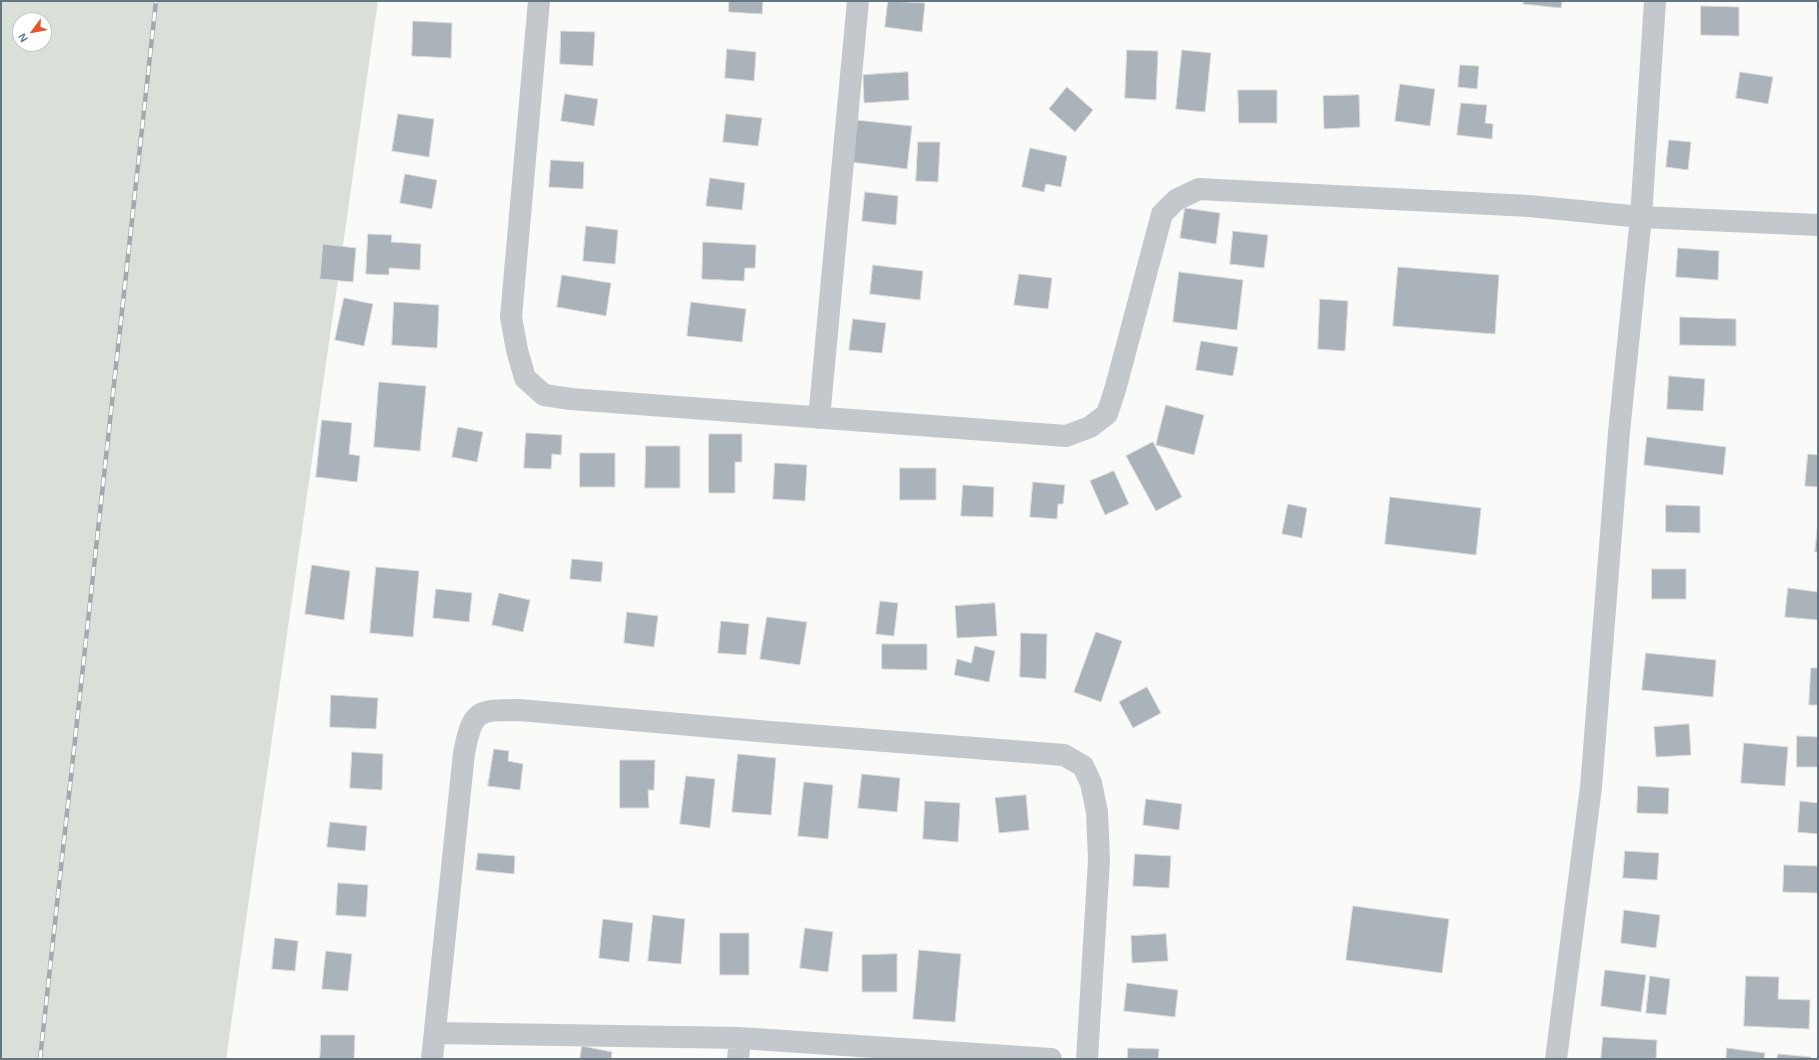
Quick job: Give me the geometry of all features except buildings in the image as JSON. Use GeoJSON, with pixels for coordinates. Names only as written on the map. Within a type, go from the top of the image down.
{"type":"FeatureCollection","features":[{"type":"Feature","properties":{"kind":"street"},"geometry":{"type":"LineString","coordinates":[[539,1],[511,317],[516,350],[525,378],[544,395],[571,400],[1066,436],[1090,427],[1106,414],[1109,408],[1162,214],[1176,200],[1198,189],[1529,206],[1641,216],[1818,226]]}},
{"type":"Feature","properties":{"kind":"street"},"geometry":{"type":"LineString","coordinates":[[819,418],[858,1]]}},
{"type":"Feature","properties":{"kind":"street"},"geometry":{"type":"LineString","coordinates":[[1556,1059],[1591,787],[1618,432],[1641,216],[1655,1]]}},
{"type":"Feature","properties":{"kind":"street"},"geometry":{"type":"LineString","coordinates":[[432,1059],[464,753],[470,726],[478,714],[494,710],[519,710],[1064,755],[1083,766],[1091,783],[1097,812],[1099,860],[1087,1059]]}},
{"type":"Feature","properties":{"kind":"street"},"geometry":{"type":"LineString","coordinates":[[435,1033],[739,1048],[1051,1059]]}},
{"type":"Feature","properties":{"kind":"shaded area"},"geometry":{"type":"Polygon","coordinates":[[[1,1],[378,1],[226,1059],[1,1059],[1,1]]]}},
{"type":"Feature","properties":{"kind":"railway"},"geometry":{"type":"LineString","coordinates":[[40,1059],[156,1]]}}]}
